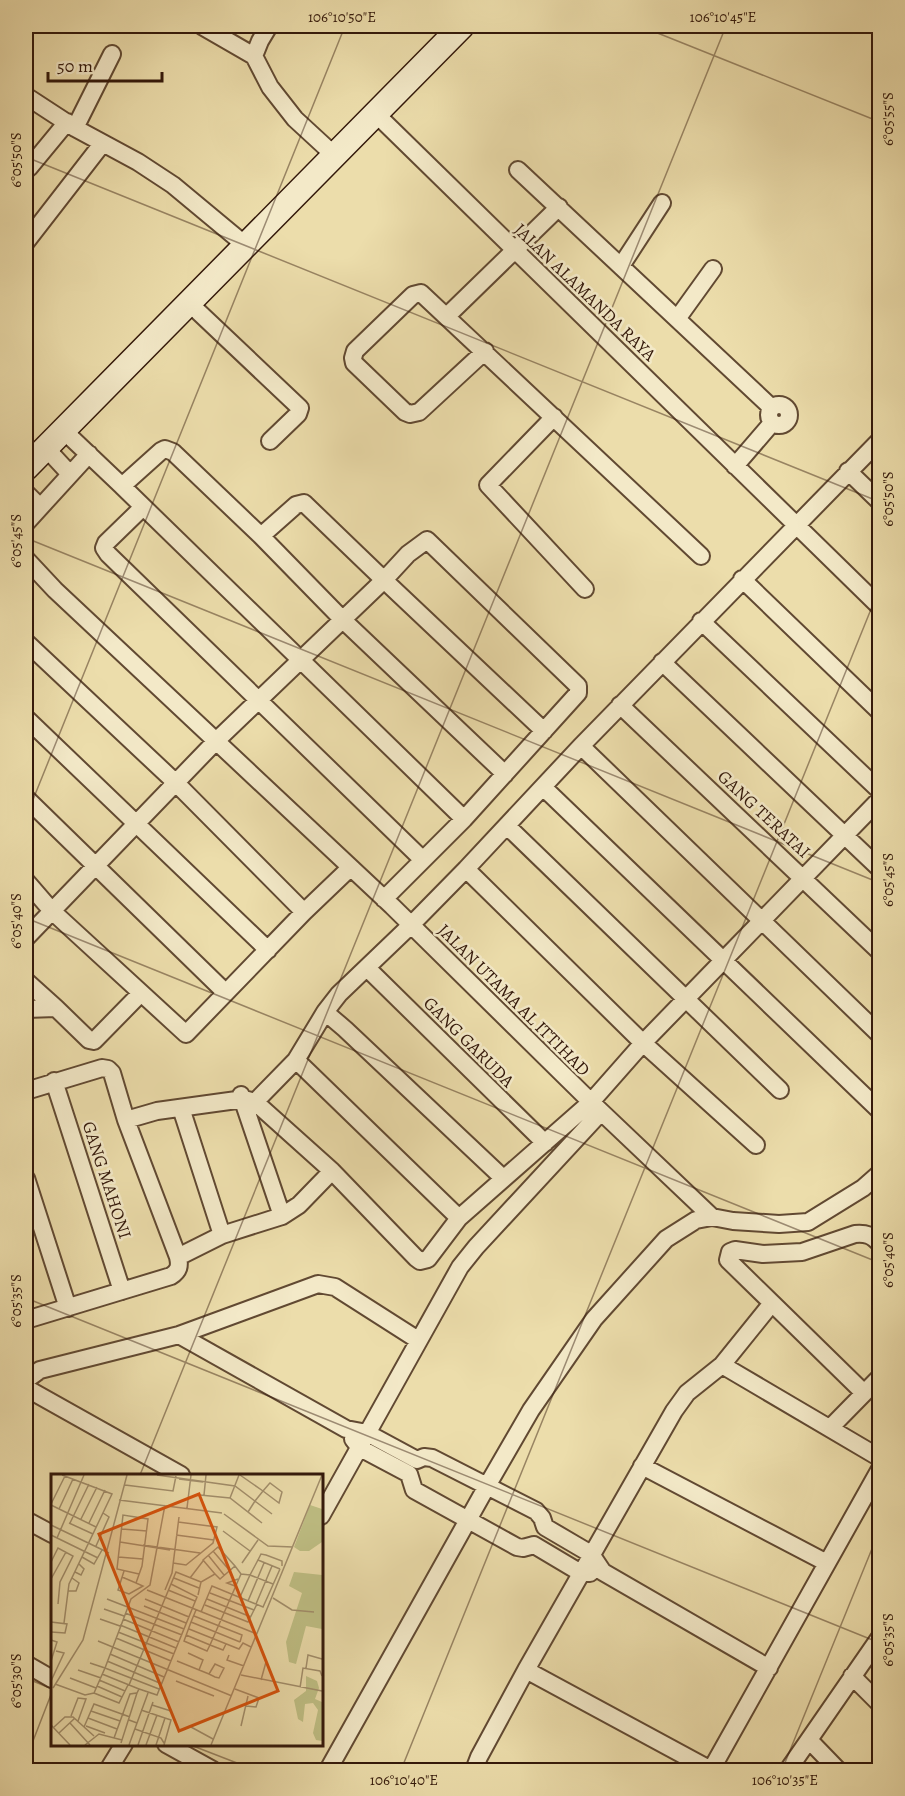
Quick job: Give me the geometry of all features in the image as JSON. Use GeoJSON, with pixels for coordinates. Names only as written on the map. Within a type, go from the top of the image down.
{"type":"FeatureCollection","features":[{"type":"Feature","properties":{"kind":"main road"},"geometry":{"type":"LineString","coordinates":[[26,468],[244,244],[462,26]]}},
{"type":"Feature","properties":{"kind":"street"},"geometry":{"type":"LineString","coordinates":[[202,26],[254,56],[270,87],[295,119],[333,154]]}},
{"type":"Feature","properties":{"kind":"street"},"geometry":{"type":"LineString","coordinates":[[254,56],[269,26]]}},
{"type":"Feature","properties":{"kind":"street"},"geometry":{"type":"LineString","coordinates":[[29,168],[71,125],[112,54]]}},
{"type":"Feature","properties":{"kind":"street"},"geometry":{"type":"LineString","coordinates":[[26,96],[102,144],[138,162],[173,184],[244,244]]}},
{"type":"Feature","properties":{"kind":"street","name":"JALAN ALAMANDA RAYA"},"geometry":{"type":"LineString","coordinates":[[375,113],[879,607]]}},
{"type":"Feature","properties":{"kind":"street"},"geometry":{"type":"LineString","coordinates":[[26,242],[102,144]]}},
{"type":"Feature","properties":{"kind":"street"},"geometry":{"type":"LineString","coordinates":[[518,170],[677,319],[772,415],[735,466]]}},
{"type":"Feature","properties":{"kind":"street"},"geometry":{"type":"LineString","coordinates":[[621,266],[663,203]]}},
{"type":"Feature","properties":{"kind":"street"},"geometry":{"type":"LineString","coordinates":[[447,316],[559,207]]}},
{"type":"Feature","properties":{"kind":"street"},"geometry":{"type":"LineString","coordinates":[[677,319],[713,269]]}},
{"type":"Feature","properties":{"kind":"street"},"geometry":{"type":"LineString","coordinates":[[485,351],[418,412],[410,414],[405,412],[354,363],[352,358],[355,351],[417,293],[425,295],[485,351],[700,556]]}},
{"type":"Feature","properties":{"kind":"street"},"geometry":{"type":"LineString","coordinates":[[188,302],[300,408],[298,414],[270,441]]}},
{"type":"Feature","properties":{"kind":"street"},"geometry":{"type":"LineString","coordinates":[[554,417],[489,485],[585,589]]}},
{"type":"Feature","properties":{"kind":"street"},"geometry":{"type":"LineString","coordinates":[[62,429],[464,819]]}},
{"type":"Feature","properties":{"kind":"street"},"geometry":{"type":"LineString","coordinates":[[126,1120],[157,1111],[247,1099],[296,1060],[325,1012],[339,994],[367,968],[408,922],[466,869],[507,826],[742,579],[790,520],[848,471],[879,440]]}},
{"type":"Feature","properties":{"kind":"street"},"geometry":{"type":"LineString","coordinates":[[45,447],[70,474]]}},
{"type":"Feature","properties":{"kind":"street"},"geometry":{"type":"LineString","coordinates":[[122,486],[161,451],[169,449],[261,536],[343,620],[505,774]]}},
{"type":"Feature","properties":{"kind":"street"},"geometry":{"type":"LineString","coordinates":[[26,523],[89,454]]}},
{"type":"Feature","properties":{"kind":"street"},"geometry":{"type":"LineString","coordinates":[[848,471],[879,502]]}},
{"type":"Feature","properties":{"kind":"street"},"geometry":{"type":"LineString","coordinates":[[26,493],[40,507]]}},
{"type":"Feature","properties":{"kind":"street"},"geometry":{"type":"LineString","coordinates":[[261,536],[296,505],[304,502],[544,730]]}},
{"type":"Feature","properties":{"kind":"street"},"geometry":{"type":"LineString","coordinates":[[143,507],[106,543],[105,551],[423,860]]}},
{"type":"Feature","properties":{"kind":"street"},"geometry":{"type":"LineString","coordinates":[[26,938],[175,782],[408,554],[428,540],[578,686],[578,693],[464,819],[423,860],[388,902]]}},
{"type":"Feature","properties":{"kind":"street","name":"JALAN UTAMA AL ITTIHAD"},"geometry":{"type":"LineString","coordinates":[[26,559],[55,590],[388,902],[596,1107],[712,1217]]}},
{"type":"Feature","properties":{"kind":"street"},"geometry":{"type":"LineString","coordinates":[[742,579],[879,712]]}},
{"type":"Feature","properties":{"kind":"street"},"geometry":{"type":"LineString","coordinates":[[701,621],[879,791]]}},
{"type":"Feature","properties":{"kind":"street"},"geometry":{"type":"LineString","coordinates":[[26,642],[175,782],[304,912]]}},
{"type":"Feature","properties":{"kind":"street"},"geometry":{"type":"LineString","coordinates":[[662,662],[879,869]]}},
{"type":"Feature","properties":{"kind":"street","name":"GANG TERATAI"},"geometry":{"type":"LineString","coordinates":[[620,705],[803,877],[879,952]]}},
{"type":"Feature","properties":{"kind":"street"},"geometry":{"type":"LineString","coordinates":[[26,718],[268,950]]}},
{"type":"Feature","properties":{"kind":"street"},"geometry":{"type":"LineString","coordinates":[[581,746],[879,1035]]}},
{"type":"Feature","properties":{"kind":"street"},"geometry":{"type":"LineString","coordinates":[[543,787],[879,1110]]}},
{"type":"Feature","properties":{"kind":"street"},"geometry":{"type":"LineString","coordinates":[[26,798],[225,992]]}},
{"type":"Feature","properties":{"kind":"street"},"geometry":{"type":"LineString","coordinates":[[322,1514],[465,1260],[596,1107],[643,1044],[879,799]]}},
{"type":"Feature","properties":{"kind":"street"},"geometry":{"type":"LineString","coordinates":[[507,826],[780,1090]]}},
{"type":"Feature","properties":{"kind":"street"},"geometry":{"type":"LineString","coordinates":[[26,882],[52,911],[186,1034],[350,868]]}},
{"type":"Feature","properties":{"kind":"street"},"geometry":{"type":"LineString","coordinates":[[466,869],[643,1044],[756,1145]]}},
{"type":"Feature","properties":{"kind":"street","name":"GANG GARUDA"},"geometry":{"type":"LineString","coordinates":[[367,968],[545,1143]]}},
{"type":"Feature","properties":{"kind":"street"},"geometry":{"type":"LineString","coordinates":[[26,981],[89,1040],[94,1041],[141,993]]}},
{"type":"Feature","properties":{"kind":"street"},"geometry":{"type":"LineString","coordinates":[[26,1009],[56,1008]]}},
{"type":"Feature","properties":{"kind":"street"},"geometry":{"type":"LineString","coordinates":[[325,1012],[503,1178]]}},
{"type":"Feature","properties":{"kind":"street"},"geometry":{"type":"LineString","coordinates":[[296,1060],[459,1218]]}},
{"type":"Feature","properties":{"kind":"street"},"geometry":{"type":"LineString","coordinates":[[26,1091],[102,1068],[112,1073],[126,1120],[179,1264],[175,1274],[26,1320]]}},
{"type":"Feature","properties":{"kind":"street","name":"GANG MAHONI"},"geometry":{"type":"LineString","coordinates":[[54,1081],[122,1291]]}},
{"type":"Feature","properties":{"kind":"street"},"geometry":{"type":"LineString","coordinates":[[247,1099],[332,1171],[420,1261],[431,1256],[459,1218],[503,1178],[545,1143],[596,1107]]}},
{"type":"Feature","properties":{"kind":"street"},"geometry":{"type":"LineString","coordinates":[[247,1099],[282,1216]]}},
{"type":"Feature","properties":{"kind":"street"},"geometry":{"type":"LineString","coordinates":[[181,1108],[222,1235]]}},
{"type":"Feature","properties":{"kind":"street"},"geometry":{"type":"LineString","coordinates":[[178,1257],[222,1235],[282,1216],[298,1205],[332,1171]]}},
{"type":"Feature","properties":{"kind":"street"},"geometry":{"type":"LineString","coordinates":[[328,1770],[531,1410],[594,1319],[666,1239],[696,1220],[712,1217],[779,1224],[808,1222],[863,1188],[879,1173]]}},
{"type":"Feature","properties":{"kind":"street"},"geometry":{"type":"LineString","coordinates":[[26,1178],[68,1308]]}},
{"type":"Feature","properties":{"kind":"street"},"geometry":{"type":"LineString","coordinates":[[864,1393],[728,1260],[730,1252],[735,1250],[763,1254],[802,1252],[864,1233],[872,1236],[879,1244]]}},
{"type":"Feature","properties":{"kind":"street"},"geometry":{"type":"LineString","coordinates":[[26,1380],[40,1370],[179,1335],[318,1284],[335,1287],[418,1340]]}},
{"type":"Feature","properties":{"kind":"street"},"geometry":{"type":"LineString","coordinates":[[474,1770],[526,1670],[674,1411],[687,1394],[722,1365],[772,1303]]}},
{"type":"Feature","properties":{"kind":"street"},"geometry":{"type":"LineString","coordinates":[[179,1335],[413,1467]]}},
{"type":"Feature","properties":{"kind":"street"},"geometry":{"type":"LineString","coordinates":[[722,1365],[879,1458]]}},
{"type":"Feature","properties":{"kind":"street"},"geometry":{"type":"LineString","coordinates":[[830,1428],[879,1377]]}},
{"type":"Feature","properties":{"kind":"street"},"geometry":{"type":"LineString","coordinates":[[26,1388],[179,1474]]}},
{"type":"Feature","properties":{"kind":"street"},"geometry":{"type":"LineString","coordinates":[[413,1467],[424,1457],[432,1458],[536,1511],[545,1527],[591,1554],[603,1572],[769,1668]]}},
{"type":"Feature","properties":{"kind":"street"},"geometry":{"type":"LineString","coordinates":[[642,1466],[827,1563]]}},
{"type":"Feature","properties":{"kind":"street"},"geometry":{"type":"LineString","coordinates":[[413,1467],[414,1490],[517,1547],[534,1545],[545,1527]]}},
{"type":"Feature","properties":{"kind":"street"},"geometry":{"type":"LineString","coordinates":[[526,1670],[711,1770],[879,1469]]}},
{"type":"Feature","properties":{"kind":"street"},"geometry":{"type":"LineString","coordinates":[[26,1520],[51,1533]]}},
{"type":"Feature","properties":{"kind":"street"},"geometry":{"type":"LineString","coordinates":[[534,1545],[581,1573],[603,1572]]}},
{"type":"Feature","properties":{"kind":"street"},"geometry":{"type":"LineString","coordinates":[[788,1770],[879,1637]]}},
{"type":"Feature","properties":{"kind":"street"},"geometry":{"type":"LineString","coordinates":[[26,1664],[51,1678]]}},
{"type":"Feature","properties":{"kind":"street"},"geometry":{"type":"LineString","coordinates":[[852,1676],[879,1704]]}},
{"type":"Feature","properties":{"kind":"street"},"geometry":{"type":"LineString","coordinates":[[809,1740],[838,1770]]}},
{"type":"Feature","properties":{"kind":"street"},"geometry":{"type":"LineString","coordinates":[[108,1770],[123,1745]]}},
{"type":"Feature","properties":{"kind":"street"},"geometry":{"type":"LineString","coordinates":[[169,1745],[213,1770]]}}]}
